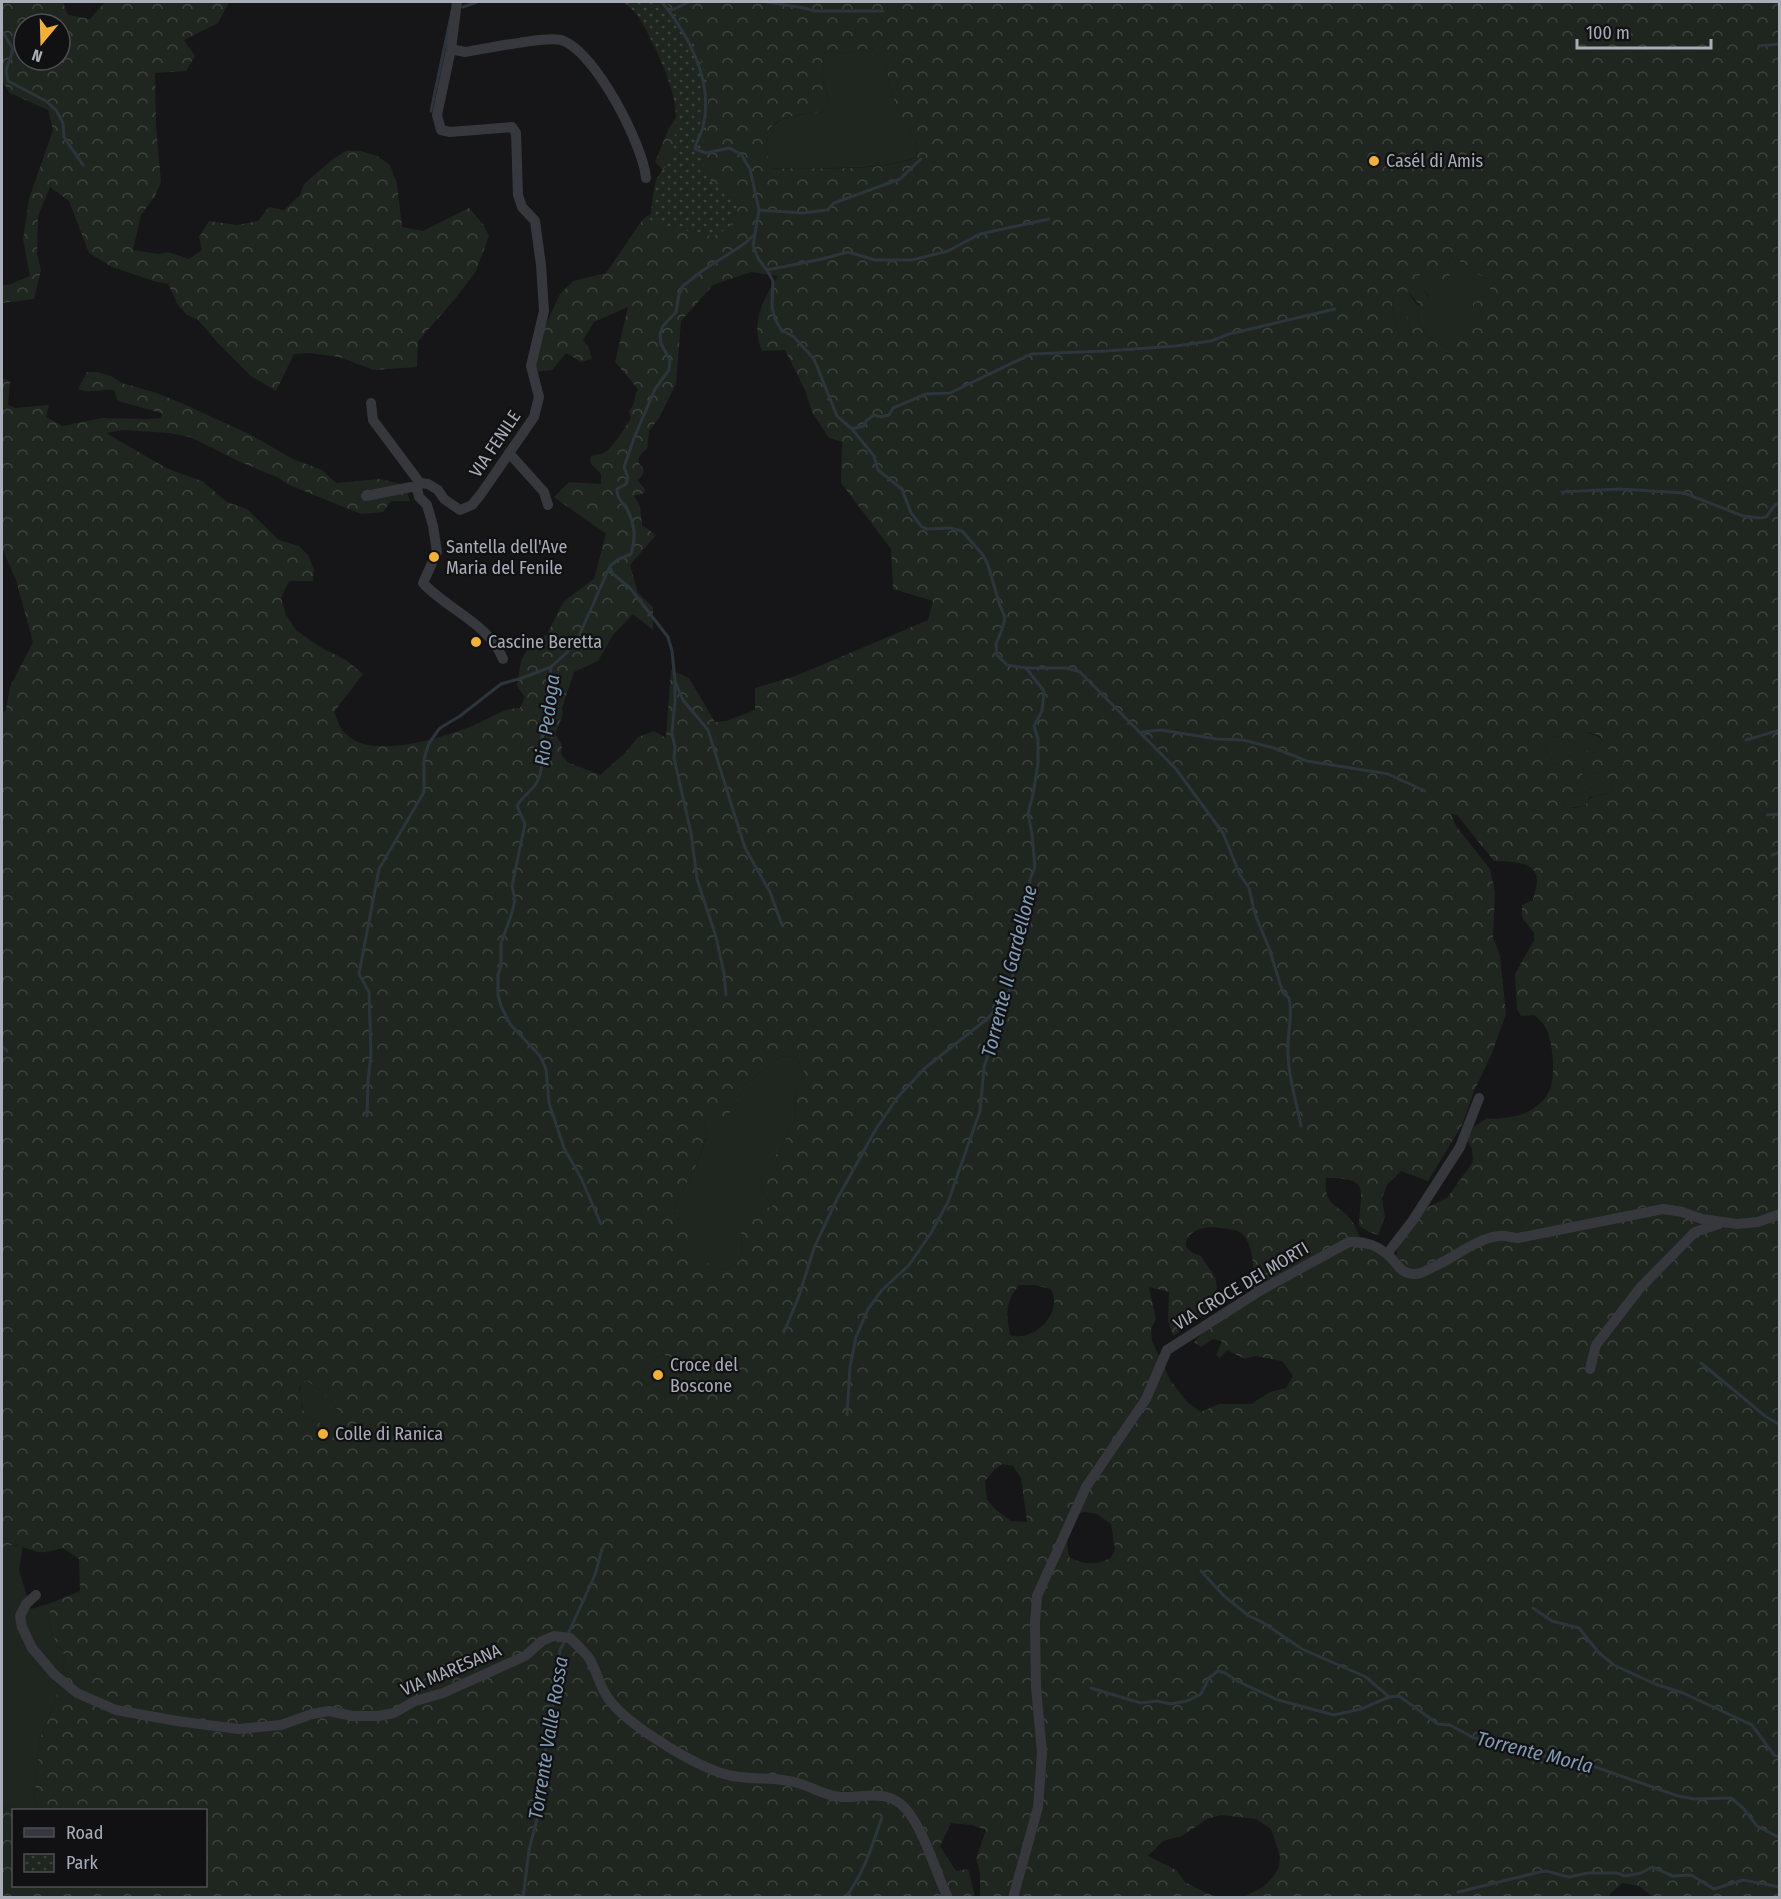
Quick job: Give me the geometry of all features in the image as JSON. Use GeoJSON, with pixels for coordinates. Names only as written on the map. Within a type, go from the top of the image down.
{"type":"FeatureCollection","features":[{"type":"Feature","properties":{"kind":"street"},"geometry":{"type":"LineString","coordinates":[[457,2],[451,49],[465,52],[555,39],[579,51],[607,87],[634,136],[644,164],[646,178]]}},
{"type":"Feature","properties":{"kind":"street","name":"VIA FENILE"},"geometry":{"type":"LineString","coordinates":[[419,486],[428,484],[460,510],[472,505],[534,417],[539,398],[531,366],[544,311],[541,266],[535,221],[522,207],[518,195],[516,133],[512,127],[450,132],[441,130],[437,115],[451,49]]}},
{"type":"Feature","properties":{"kind":"street"},"geometry":{"type":"LineString","coordinates":[[371,404],[373,420],[419,486],[419,497],[427,505],[437,552],[423,583],[484,631],[499,649],[503,658]]}},
{"type":"Feature","properties":{"kind":"street"},"geometry":{"type":"LineString","coordinates":[[509,453],[544,492],[548,505]]}},
{"type":"Feature","properties":{"kind":"street"},"geometry":{"type":"LineString","coordinates":[[366,496],[419,486]]}},
{"type":"Feature","properties":{"kind":"street"},"geometry":{"type":"LineString","coordinates":[[1387,1254],[1413,1220],[1460,1147],[1479,1098]]}},
{"type":"Feature","properties":{"kind":"street","name":"VIA CROCE DEI MORTI"},"geometry":{"type":"LineString","coordinates":[[1013,1898],[1038,1807],[1042,1753],[1036,1687],[1036,1596],[1086,1487],[1146,1399],[1167,1350],[1261,1290],[1348,1242],[1359,1241],[1371,1245],[1387,1254],[1398,1268],[1407,1273],[1418,1274],[1475,1244],[1500,1236],[1518,1239],[1663,1209],[1722,1223],[1758,1222],[1779,1214]]}},
{"type":"Feature","properties":{"kind":"street"},"geometry":{"type":"LineString","coordinates":[[1590,1369],[1596,1345],[1640,1288],[1695,1232],[1722,1223]]}},
{"type":"Feature","properties":{"kind":"street","name":"VIA MARESANA"},"geometry":{"type":"LineString","coordinates":[[36,1595],[26,1604],[20,1616],[22,1627],[32,1648],[54,1674],[77,1693],[116,1710],[238,1729],[281,1725],[312,1714],[329,1711],[352,1716],[378,1716],[394,1713],[415,1701],[443,1693],[525,1656],[542,1641],[554,1636],[570,1638],[589,1658],[606,1695],[619,1711],[655,1738],[690,1759],[721,1773],[743,1779],[797,1783],[822,1794],[841,1797],[875,1794],[891,1797],[904,1807],[918,1827],[948,1898]]}},
{"type":"Feature","properties":{"kind":"green space"},"geometry":{"type":"Polygon","coordinates":[[[2,2],[63,2],[67,12],[12,12],[12,72],[72,72],[72,16],[90,19],[105,2],[229,2],[218,23],[184,40],[195,56],[186,71],[155,73],[156,126],[161,182],[155,196],[141,215],[133,250],[158,254],[168,252],[189,259],[202,250],[199,237],[209,221],[237,225],[258,221],[269,207],[284,210],[300,195],[304,184],[346,151],[361,151],[377,156],[390,165],[397,184],[402,227],[423,231],[469,208],[483,224],[489,236],[476,271],[418,341],[417,367],[374,370],[339,357],[309,353],[294,354],[276,391],[251,376],[198,320],[187,315],[178,305],[168,284],[112,267],[89,253],[69,201],[50,187],[38,216],[37,254],[41,270],[34,299],[2,303],[2,285],[8,285],[30,276],[23,239],[29,199],[53,130],[48,110],[10,93],[2,81],[2,2]]]}},
{"type":"Feature","properties":{"kind":"green space"},"geometry":{"type":"Polygon","coordinates":[[[622,2],[666,2],[688,34],[700,57],[708,94],[702,155],[705,171],[710,180],[733,194],[737,201],[731,225],[719,234],[711,236],[650,222],[656,181],[671,157],[676,114],[672,90],[656,50],[634,11],[622,2]]]}},
{"type":"Feature","properties":{"kind":"green space"},"geometry":{"type":"Polygon","coordinates":[[[628,2],[1779,2],[1779,1897],[1653,1897],[1639,1886],[1622,1883],[1610,1894],[1609,1898],[1244,1897],[1263,1887],[1273,1877],[1279,1867],[1280,1856],[1271,1829],[1256,1819],[1221,1815],[1207,1819],[1182,1836],[1163,1841],[1148,1856],[1176,1870],[1185,1882],[1219,1897],[980,1897],[980,1873],[976,1858],[986,1830],[972,1825],[951,1823],[940,1846],[956,1871],[968,1869],[975,1897],[2,1897],[2,1808],[12,1805],[14,1809],[12,1809],[12,1887],[207,1887],[207,1809],[40,1809],[34,1803],[40,1738],[55,1702],[65,1656],[51,1631],[49,1619],[51,1603],[80,1591],[79,1559],[63,1548],[39,1552],[16,1545],[2,1548],[2,713],[6,710],[10,687],[33,642],[16,580],[2,548],[2,378],[10,381],[8,405],[15,408],[49,405],[46,417],[63,426],[101,418],[161,418],[162,413],[118,401],[114,390],[78,389],[87,372],[97,372],[111,376],[122,383],[157,393],[251,435],[293,459],[322,470],[336,483],[380,479],[405,485],[410,501],[391,501],[383,512],[361,514],[287,484],[279,478],[190,437],[123,430],[106,433],[168,469],[202,481],[227,502],[247,509],[279,540],[299,546],[308,555],[314,570],[313,581],[289,581],[281,598],[286,615],[296,630],[320,647],[346,660],[363,674],[334,712],[341,728],[348,736],[360,743],[375,746],[412,744],[477,724],[503,711],[520,708],[525,697],[517,686],[521,661],[527,650],[547,634],[564,601],[594,579],[606,534],[554,497],[569,482],[601,484],[601,474],[591,464],[590,457],[607,451],[619,437],[631,418],[629,411],[638,389],[615,362],[628,307],[594,322],[583,340],[589,348],[592,359],[581,362],[566,353],[552,370],[535,372],[539,339],[560,294],[573,281],[606,273],[643,219],[652,213],[668,175],[655,162],[669,128],[684,106],[662,45],[628,2]],[[871,48],[839,54],[828,51],[823,55],[822,76],[828,97],[822,112],[788,117],[773,125],[768,132],[766,140],[771,169],[882,166],[917,157],[915,139],[901,117],[891,92],[885,63],[871,48]],[[1451,257],[1447,266],[1450,276],[1437,285],[1423,274],[1415,277],[1428,296],[1427,311],[1403,289],[1394,296],[1393,314],[1401,341],[1406,342],[1412,335],[1405,312],[1408,305],[1417,311],[1426,335],[1448,348],[1460,329],[1473,328],[1473,303],[1490,295],[1490,280],[1471,271],[1465,264],[1451,257]],[[751,272],[713,285],[681,321],[676,384],[659,418],[649,431],[647,449],[639,459],[639,464],[644,469],[642,476],[637,480],[645,493],[634,496],[640,506],[642,525],[656,535],[630,565],[638,593],[653,607],[653,630],[633,614],[613,635],[598,661],[574,672],[555,734],[562,745],[561,754],[567,762],[600,775],[626,752],[638,737],[654,731],[666,738],[671,670],[689,678],[715,722],[726,721],[755,710],[755,688],[798,675],[928,620],[933,601],[893,589],[891,549],[841,483],[842,442],[829,438],[812,412],[805,390],[785,350],[762,351],[757,331],[758,321],[767,294],[778,276],[751,272]],[[1586,732],[1583,739],[1575,742],[1555,736],[1545,744],[1546,752],[1555,765],[1577,752],[1584,751],[1597,754],[1620,767],[1624,763],[1622,757],[1605,747],[1603,740],[1596,734],[1586,732]],[[1583,768],[1582,777],[1593,787],[1584,793],[1567,794],[1564,801],[1566,807],[1585,806],[1592,797],[1606,794],[1614,788],[1612,781],[1601,773],[1590,772],[1583,768]],[[1451,814],[1456,826],[1490,869],[1495,892],[1493,937],[1500,956],[1506,1014],[1462,1125],[1428,1181],[1401,1171],[1387,1185],[1382,1198],[1385,1217],[1378,1235],[1359,1226],[1361,1195],[1357,1184],[1351,1180],[1326,1178],[1329,1200],[1352,1221],[1364,1248],[1374,1248],[1396,1255],[1398,1247],[1415,1221],[1428,1207],[1447,1198],[1473,1162],[1472,1149],[1467,1140],[1474,1127],[1487,1118],[1510,1117],[1528,1111],[1543,1100],[1550,1089],[1553,1066],[1550,1038],[1542,1022],[1534,1015],[1521,1016],[1517,1009],[1515,974],[1534,940],[1534,933],[1522,917],[1522,905],[1533,900],[1537,883],[1536,874],[1528,866],[1514,862],[1494,861],[1457,815],[1451,814]],[[796,1056],[779,1057],[744,1086],[735,1107],[718,1125],[705,1117],[706,1137],[695,1168],[675,1204],[690,1238],[688,1256],[726,1270],[742,1259],[741,1224],[748,1210],[773,1207],[759,1187],[760,1177],[767,1163],[780,1151],[796,1116],[795,1098],[804,1072],[796,1056]],[[1210,1227],[1196,1231],[1186,1242],[1186,1247],[1201,1256],[1215,1277],[1217,1287],[1209,1311],[1173,1336],[1168,1320],[1169,1292],[1149,1287],[1156,1319],[1151,1329],[1152,1341],[1170,1380],[1187,1402],[1201,1412],[1219,1404],[1251,1404],[1270,1392],[1286,1388],[1293,1376],[1282,1361],[1255,1356],[1245,1359],[1227,1350],[1220,1358],[1216,1355],[1222,1341],[1213,1339],[1201,1347],[1194,1342],[1202,1333],[1254,1294],[1252,1257],[1247,1240],[1241,1233],[1234,1230],[1210,1227]],[[1019,1285],[1011,1297],[1007,1314],[1010,1335],[1019,1336],[1037,1330],[1045,1323],[1054,1307],[1054,1298],[1051,1289],[1035,1285],[1019,1285]],[[662,1354],[644,1369],[641,1380],[665,1395],[674,1391],[676,1365],[674,1359],[662,1354]],[[307,1381],[301,1384],[299,1390],[304,1399],[301,1404],[306,1417],[319,1422],[332,1437],[343,1440],[351,1432],[333,1404],[321,1392],[307,1381]],[[1002,1464],[985,1481],[987,1500],[1011,1521],[1027,1522],[1021,1478],[1013,1466],[1002,1464]],[[1080,1513],[1067,1539],[1070,1558],[1090,1563],[1111,1558],[1115,1549],[1111,1524],[1097,1514],[1080,1513]]]}},
{"type":"Feature","properties":{"kind":"green space"},"geometry":{"type":"Polygon","coordinates":[[[871,48],[885,63],[891,92],[901,117],[915,139],[917,157],[900,162],[863,167],[770,169],[766,140],[773,126],[788,118],[822,112],[828,97],[822,76],[823,55],[828,51],[839,54],[871,48]]]}},
{"type":"Feature","properties":{"kind":"green space"},"geometry":{"type":"Polygon","coordinates":[[[1451,257],[1465,264],[1471,271],[1490,280],[1490,295],[1473,304],[1473,328],[1448,348],[1426,335],[1417,311],[1405,312],[1412,335],[1406,342],[1401,341],[1393,314],[1394,296],[1403,288],[1418,306],[1429,296],[1414,277],[1447,266],[1451,257]]]}},
{"type":"Feature","properties":{"kind":"green space"},"geometry":{"type":"Polygon","coordinates":[[[1585,732],[1601,739],[1622,757],[1624,763],[1620,767],[1593,752],[1569,756],[1563,763],[1555,765],[1546,752],[1545,744],[1554,736],[1575,742],[1585,732]]]}},
{"type":"Feature","properties":{"kind":"green space"},"geometry":{"type":"Polygon","coordinates":[[[1583,768],[1590,772],[1601,773],[1612,781],[1614,788],[1609,793],[1590,797],[1585,806],[1566,808],[1564,801],[1567,794],[1583,793],[1592,788],[1582,777],[1583,768]]]}},
{"type":"Feature","properties":{"kind":"green space"},"geometry":{"type":"Polygon","coordinates":[[[796,1056],[804,1072],[795,1098],[796,1116],[780,1151],[767,1163],[759,1187],[773,1207],[741,1224],[742,1259],[726,1270],[687,1256],[689,1238],[675,1204],[695,1168],[706,1138],[705,1117],[735,1107],[744,1086],[779,1057],[796,1056]]]}},
{"type":"Feature","properties":{"kind":"green space"},"geometry":{"type":"Polygon","coordinates":[[[662,1354],[674,1359],[676,1365],[674,1391],[665,1395],[641,1380],[644,1369],[662,1354]]]}},
{"type":"Feature","properties":{"kind":"green space"},"geometry":{"type":"Polygon","coordinates":[[[307,1381],[327,1397],[352,1432],[343,1440],[332,1437],[319,1422],[306,1417],[300,1393],[301,1384],[307,1381]]]}},
{"type":"Feature","properties":{"kind":"green space"},"geometry":{"type":"Polygon","coordinates":[[[7,1545],[23,1546],[19,1570],[31,1609],[51,1603],[49,1619],[51,1631],[65,1656],[55,1702],[40,1738],[34,1803],[40,1809],[14,1809],[12,1805],[2,1808],[2,1548],[7,1545]]]}},
{"type":"Feature","properties":{"kind":"waterway"},"geometry":{"type":"LineString","coordinates":[[463,7],[477,2]]}},
{"type":"Feature","properties":{"kind":"waterway","name":"Torrente Il Gardellone"},"geometry":{"type":"LineString","coordinates":[[662,2],[690,45],[702,77],[706,110],[695,149],[706,153],[729,148],[741,154],[750,169],[759,210],[753,246],[773,281],[772,307],[775,319],[782,331],[793,336],[814,359],[837,416],[852,429],[874,456],[878,470],[902,489],[911,513],[922,527],[962,531],[983,555],[1005,617],[996,644],[997,655],[1007,665],[1026,668],[1044,691],[1042,711],[1034,726],[1038,739],[1038,764],[1028,814],[1035,867],[1030,879],[1029,908],[1006,1003],[984,1067],[980,1111],[948,1202],[931,1233],[909,1265],[882,1290],[868,1309],[856,1337],[850,1367],[847,1415]]}},
{"type":"Feature","properties":{"kind":"waterway"},"geometry":{"type":"LineString","coordinates":[[670,11],[689,2]]}},
{"type":"Feature","properties":{"kind":"waterway"},"geometry":{"type":"LineString","coordinates":[[767,2],[814,11],[883,11]]}},
{"type":"Feature","properties":{"kind":"waterway"},"geometry":{"type":"LineString","coordinates":[[431,111],[452,11]]}},
{"type":"Feature","properties":{"kind":"waterway"},"geometry":{"type":"LineString","coordinates":[[2,31],[13,49],[6,71],[8,81],[46,101],[56,110],[63,123],[64,137],[83,165]]}},
{"type":"Feature","properties":{"kind":"waterway"},"geometry":{"type":"LineString","coordinates":[[1759,46],[1780,44]]}},
{"type":"Feature","properties":{"kind":"waterway"},"geometry":{"type":"LineString","coordinates":[[759,210],[803,213],[827,210],[834,203],[900,179],[921,159]]}},
{"type":"Feature","properties":{"kind":"waterway"},"geometry":{"type":"LineString","coordinates":[[767,270],[848,252],[875,260],[912,260],[948,251],[980,234],[1049,219]]}},
{"type":"Feature","properties":{"kind":"waterway","name":"Rio Pedoga"},"geometry":{"type":"LineString","coordinates":[[601,1224],[581,1178],[564,1148],[549,1103],[546,1069],[540,1056],[510,1024],[498,995],[501,943],[515,900],[512,886],[525,824],[517,806],[534,787],[540,775],[542,734],[551,667],[575,645],[610,566],[631,554],[634,543],[632,522],[617,489],[626,484],[628,478],[624,467],[634,438],[655,389],[669,370],[670,360],[661,344],[660,334],[663,326],[676,312],[683,286],[754,235]]}},
{"type":"Feature","properties":{"kind":"waterway"},"geometry":{"type":"LineString","coordinates":[[852,429],[864,426],[866,421],[874,415],[881,417],[889,415],[893,408],[926,394],[950,393],[1031,354],[1176,346],[1211,341],[1229,334],[1335,309]]}},
{"type":"Feature","properties":{"kind":"waterway"},"geometry":{"type":"LineString","coordinates":[[1562,492],[1620,489],[1684,493],[1743,516],[1760,518],[1766,517],[1775,505],[1780,503]]}},
{"type":"Feature","properties":{"kind":"waterway"},"geometry":{"type":"LineString","coordinates":[[610,567],[613,574],[630,588],[668,637],[672,651],[675,681],[672,733],[675,747],[674,758],[691,833],[697,879],[716,937],[726,995]]}},
{"type":"Feature","properties":{"kind":"waterway"},"geometry":{"type":"LineString","coordinates":[[367,1116],[371,1053],[369,992],[359,974],[379,869],[424,792],[424,759],[429,743],[440,728],[460,716],[501,684],[551,667]]}},
{"type":"Feature","properties":{"kind":"waterway"},"geometry":{"type":"LineString","coordinates":[[1026,668],[1067,668],[1080,672],[1176,769],[1223,833],[1240,875],[1249,888],[1255,914],[1269,948],[1283,993],[1289,998],[1291,1010],[1289,1066],[1301,1126]]}},
{"type":"Feature","properties":{"kind":"waterway"},"geometry":{"type":"LineString","coordinates":[[676,684],[683,700],[708,730],[745,848],[770,892],[782,925]]}},
{"type":"Feature","properties":{"kind":"waterway"},"geometry":{"type":"LineString","coordinates":[[1142,732],[1161,730],[1217,739],[1243,740],[1274,748],[1307,761],[1388,774],[1425,791]]}},
{"type":"Feature","properties":{"kind":"waterway"},"geometry":{"type":"LineString","coordinates":[[1746,740],[1780,730]]}},
{"type":"Feature","properties":{"kind":"waterway"},"geometry":{"type":"LineString","coordinates":[[1767,815],[1780,814]]}},
{"type":"Feature","properties":{"kind":"waterway"},"geometry":{"type":"LineString","coordinates":[[1772,855],[1780,852]]}},
{"type":"Feature","properties":{"kind":"waterway"},"geometry":{"type":"LineString","coordinates":[[784,1332],[799,1296],[814,1248],[837,1199],[876,1129],[897,1098],[925,1068],[1005,1003]]}},
{"type":"Feature","properties":{"kind":"waterway"},"geometry":{"type":"LineString","coordinates":[[2,1046],[7,1051]]}},
{"type":"Feature","properties":{"kind":"waterway"},"geometry":{"type":"LineString","coordinates":[[1701,1363],[1765,1416],[1780,1425]]}},
{"type":"Feature","properties":{"kind":"waterway","name":"Torrente Valle Rossa"},"geometry":{"type":"LineString","coordinates":[[568,1634],[595,1575],[602,1549]]}},
{"type":"Feature","properties":{"kind":"waterway"},"geometry":{"type":"LineString","coordinates":[[1201,1571],[1224,1596],[1249,1616],[1302,1649],[1366,1677],[1389,1697]]}},
{"type":"Feature","properties":{"kind":"waterway"},"geometry":{"type":"LineString","coordinates":[[1533,1608],[1552,1621],[1579,1628],[1599,1653],[1614,1665],[1655,1684],[1683,1693],[1752,1725],[1774,1755],[1780,1757]]}},
{"type":"Feature","properties":{"kind":"waterway","name":"Torrente Valle Rossa"},"geometry":{"type":"LineString","coordinates":[[523,1898],[529,1850],[542,1800],[544,1757],[560,1650],[565,1640]]}},
{"type":"Feature","properties":{"kind":"waterway","name":"Torrente Morla"},"geometry":{"type":"LineString","coordinates":[[1091,1688],[1141,1703],[1157,1701],[1171,1704],[1187,1701],[1201,1694],[1209,1678],[1218,1671],[1278,1700],[1334,1715],[1361,1709],[1389,1697],[1399,1696],[1438,1724],[1450,1725],[1474,1738],[1524,1752],[1587,1764],[1678,1796],[1695,1799],[1731,1798],[1743,1808],[1757,1826],[1780,1838]]}},
{"type":"Feature","properties":{"kind":"waterway"},"geometry":{"type":"LineString","coordinates":[[845,1898],[862,1869],[882,1817]]}},
{"type":"Feature","properties":{"kind":"waterway"},"geometry":{"type":"LineString","coordinates":[[1458,1892],[1546,1871],[1569,1877],[1588,1873],[1617,1873],[1625,1876],[1641,1873],[1652,1867],[1673,1876],[1691,1875],[1714,1889],[1743,1880],[1780,1887]]}},
{"type":"Feature","properties":{"kind":"place","name":"Casél di Amis"},"geometry":{"type":"Point","coordinates":[1374,161]}},
{"type":"Feature","properties":{"kind":"place","name":"Santella dell'Ave Maria del Fenile"},"geometry":{"type":"Point","coordinates":[434,557]}},
{"type":"Feature","properties":{"kind":"place","name":"Cascine Beretta"},"geometry":{"type":"Point","coordinates":[476,642]}},
{"type":"Feature","properties":{"kind":"place","name":"Croce del Boscone"},"geometry":{"type":"Point","coordinates":[658,1375]}},
{"type":"Feature","properties":{"kind":"place","name":"Colle di Ranica"},"geometry":{"type":"Point","coordinates":[323,1434]}}]}
